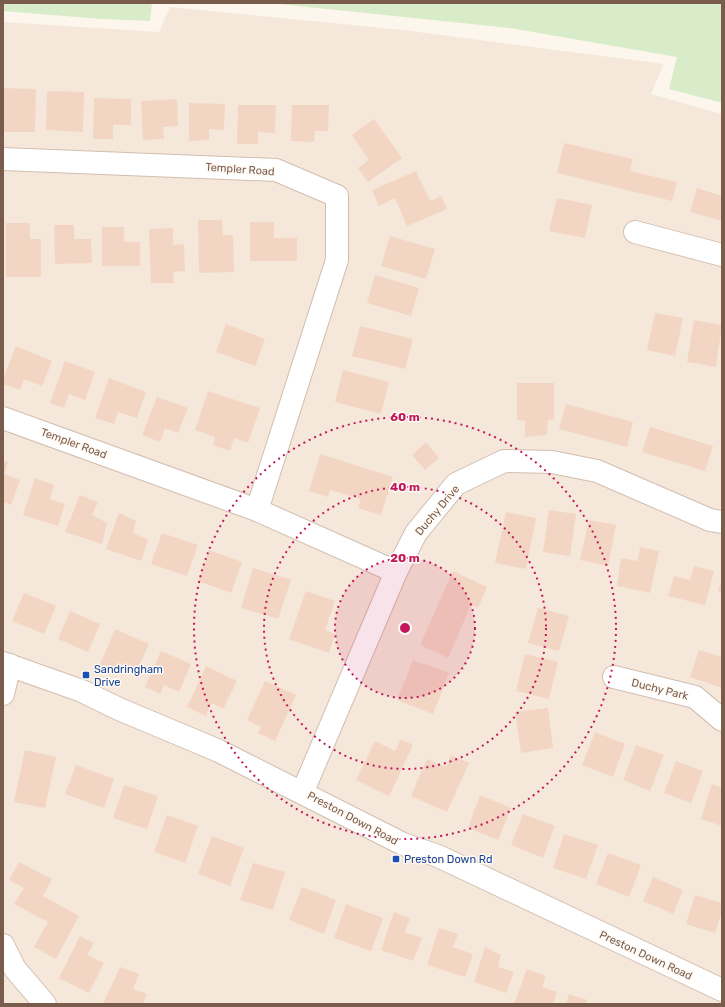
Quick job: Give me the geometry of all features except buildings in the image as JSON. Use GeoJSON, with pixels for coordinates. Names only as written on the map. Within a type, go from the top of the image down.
{"type":"FeatureCollection","features":[{"type":"Feature","properties":{"kind":"street","name":"Templer Road"},"geometry":{"type":"LineString","coordinates":[[3,159],[276,170],[337,196],[337,260],[257,510]]}},
{"type":"Feature","properties":{"kind":"street"},"geometry":{"type":"LineString","coordinates":[[635,232],[722,255]]}},
{"type":"Feature","properties":{"kind":"street","name":"Templer Road"},"geometry":{"type":"LineString","coordinates":[[3,418],[257,510],[396,572]]}},
{"type":"Feature","properties":{"kind":"street","name":"Duchy Drive"},"geometry":{"type":"LineString","coordinates":[[303,791],[396,572],[416,534],[456,484],[504,461],[552,462],[597,470],[710,520],[722,522]]}},
{"type":"Feature","properties":{"kind":"street"},"geometry":{"type":"LineString","coordinates":[[3,694],[6,664]]}},
{"type":"Feature","properties":{"kind":"street","name":"Preston Down Road"},"geometry":{"type":"LineString","coordinates":[[6,664],[82,691],[119,709],[220,751],[303,791],[403,844],[438,856],[722,990]]}},
{"type":"Feature","properties":{"kind":"street","name":"Duchy Park"},"geometry":{"type":"LineString","coordinates":[[614,677],[695,697],[722,720]]}},
{"type":"Feature","properties":{"kind":"street"},"geometry":{"type":"LineString","coordinates":[[3,945],[15,969],[45,1004]]}},
{"type":"Feature","properties":{"kind":"shaded area"},"geometry":{"type":"Polygon","coordinates":[[[170,7],[403,30],[664,64],[651,94],[722,114],[722,1004],[3,1004],[3,22],[159,32],[170,7]]]}},
{"type":"Feature","properties":{"kind":"green space"},"geometry":{"type":"Polygon","coordinates":[[[3,3],[152,3],[150,21],[101,19],[3,11],[3,3]]]}},
{"type":"Feature","properties":{"kind":"green space"},"geometry":{"type":"Polygon","coordinates":[[[269,3],[722,3],[722,103],[669,89],[677,57],[510,28],[269,3]]]}},
{"type":"Feature","properties":{"kind":"place","name":"Sandringham Drive"},"geometry":{"type":"Point","coordinates":[86,675]}},
{"type":"Feature","properties":{"kind":"place","name":"Preston Down Rd"},"geometry":{"type":"Point","coordinates":[396,859]}}]}
